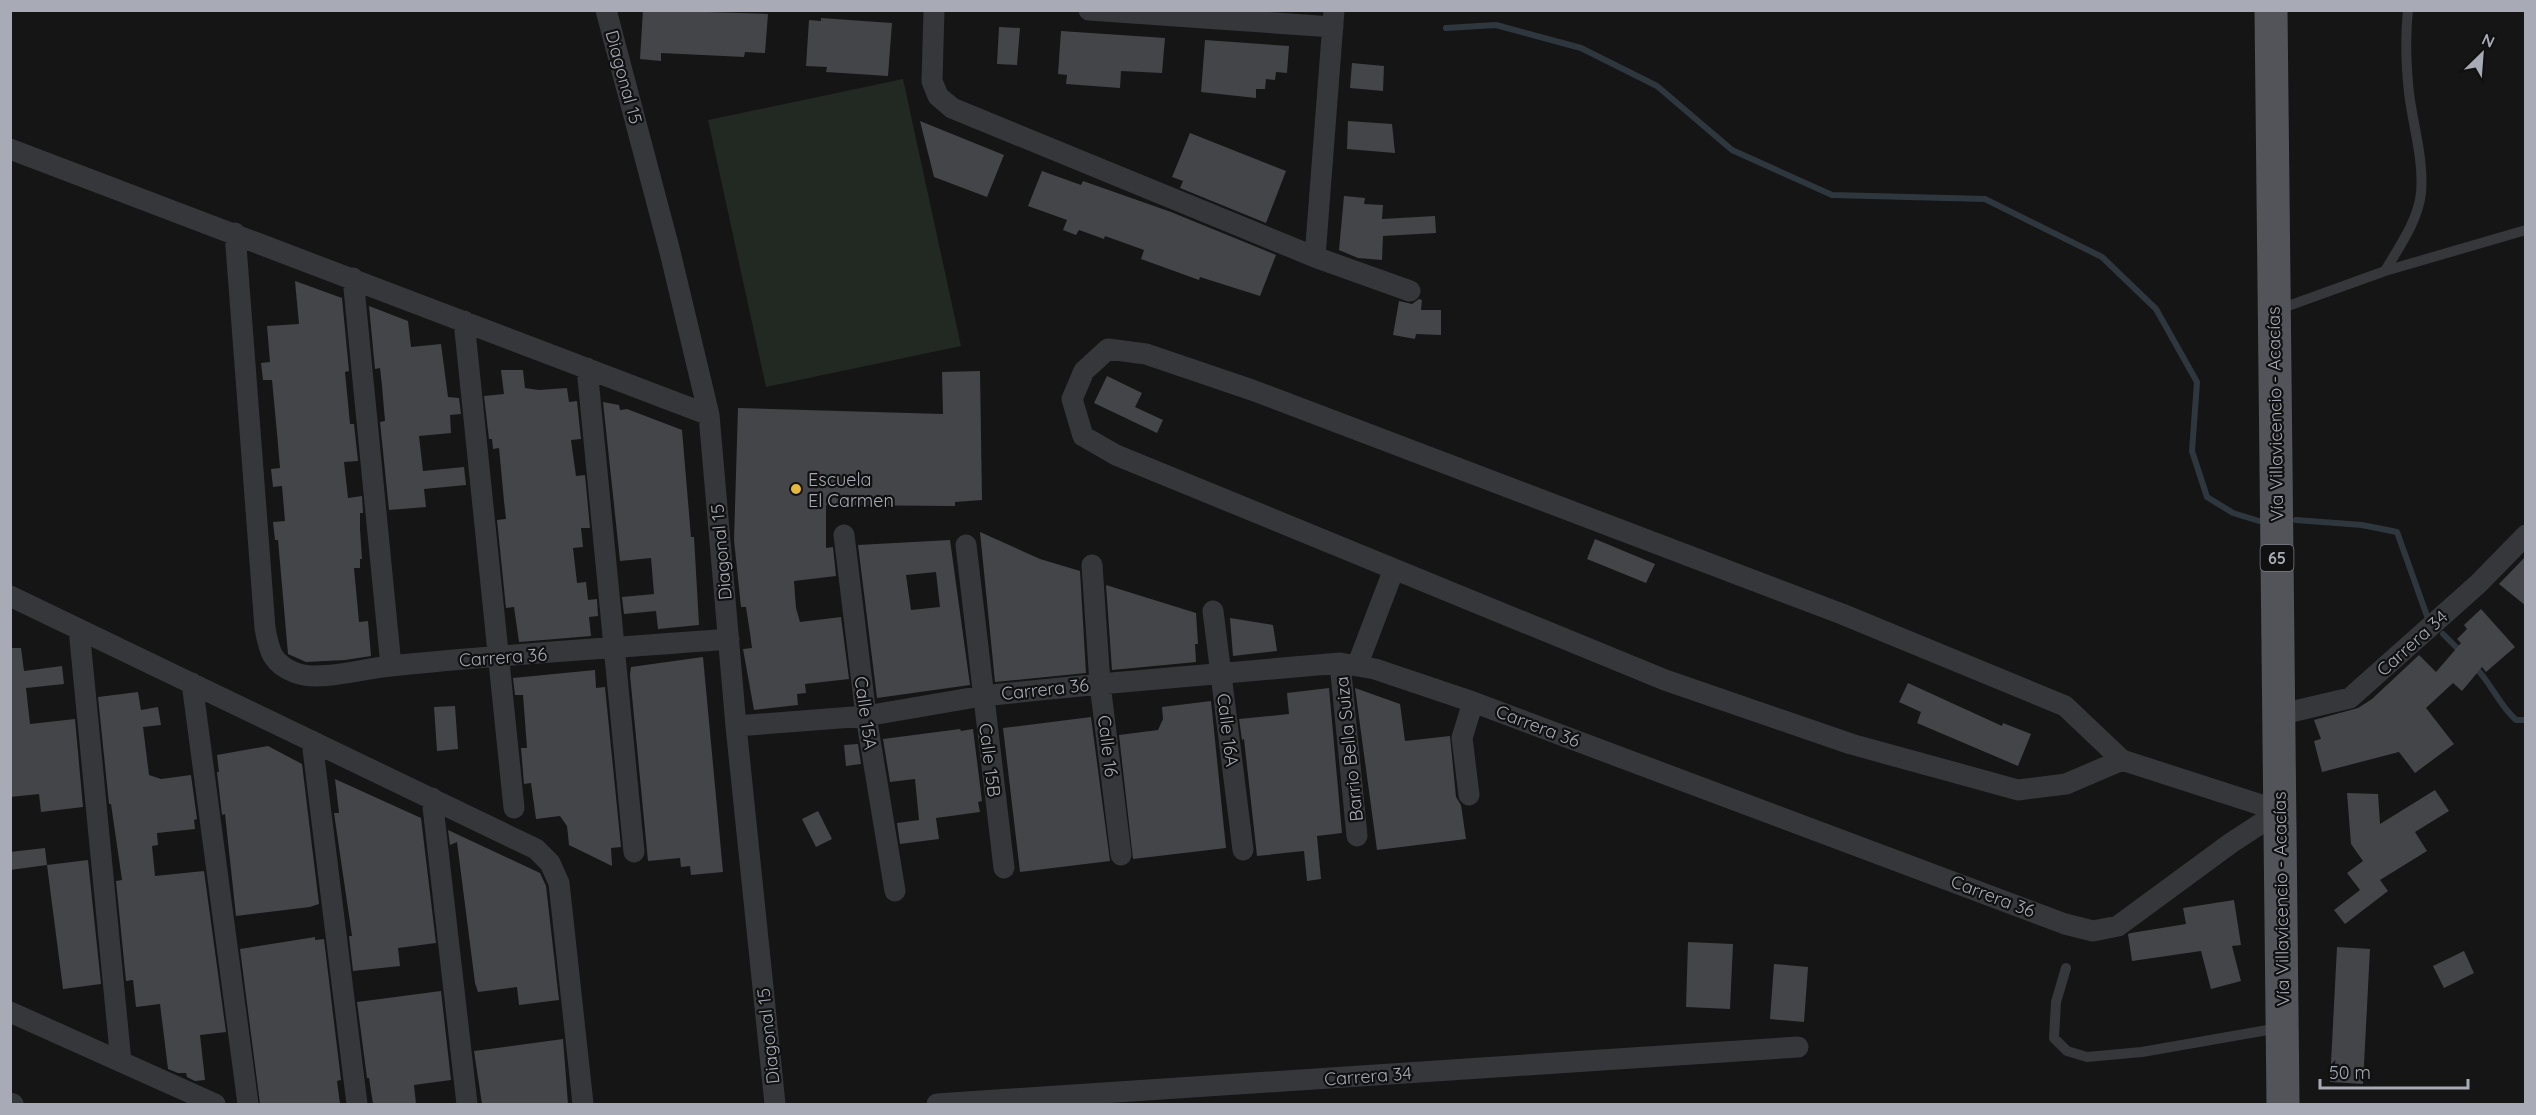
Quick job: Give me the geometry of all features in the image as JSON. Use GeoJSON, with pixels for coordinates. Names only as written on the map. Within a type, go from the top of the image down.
{"type":"FeatureCollection","features":[{"type":"Feature","properties":{"kind":"main road","name":"Vía Villavicencio - Acacías"},"geometry":{"type":"LineString","coordinates":[[2271,10],[2283,1104]]}},
{"type":"Feature","properties":{"kind":"street","name":"Diagonal 15"},"geometry":{"type":"LineString","coordinates":[[606,10],[670,252],[709,415],[736,726],[775,1104]]}},
{"type":"Feature","properties":{"kind":"street"},"geometry":{"type":"LineString","coordinates":[[934,10],[932,81],[938,96],[952,108],[1316,257],[1410,291]]}},
{"type":"Feature","properties":{"kind":"street"},"geometry":{"type":"LineString","coordinates":[[1089,10],[1333,19],[1316,257]]}},
{"type":"Feature","properties":{"kind":"street"},"geometry":{"type":"LineString","coordinates":[[10,149],[709,415]]}},
{"type":"Feature","properties":{"kind":"street","name":"Carrera 36"},"geometry":{"type":"LineString","coordinates":[[235,233],[265,627],[269,649],[279,665],[298,674],[318,675],[392,666],[729,639]]}},
{"type":"Feature","properties":{"kind":"street"},"geometry":{"type":"LineString","coordinates":[[353,278],[392,666]]}},
{"type":"Feature","properties":{"kind":"street"},"geometry":{"type":"LineString","coordinates":[[464,321],[514,808]]}},
{"type":"Feature","properties":{"kind":"street"},"geometry":{"type":"LineString","coordinates":[[2122,760],[2066,784],[2018,790],[1851,744],[1665,680],[1116,455],[1083,436],[1072,399],[1084,371],[1108,349],[1146,354],[1252,390],[1842,614],[2065,706],[2122,760],[2280,811]]}},
{"type":"Feature","properties":{"kind":"street"},"geometry":{"type":"LineString","coordinates":[[586,368],[634,852]]}},
{"type":"Feature","properties":{"kind":"street","name":"Calle 15A"},"geometry":{"type":"LineString","coordinates":[[844,535],[866,716],[895,891]]}},
{"type":"Feature","properties":{"kind":"street","name":"Carrera 34"},"geometry":{"type":"LineString","coordinates":[[2278,715],[2350,698],[2478,584],[2526,535]]}},
{"type":"Feature","properties":{"kind":"street","name":"Calle 15B"},"geometry":{"type":"LineString","coordinates":[[966,544],[982,696],[1004,868]]}},
{"type":"Feature","properties":{"kind":"street","name":"Calle 16"},"geometry":{"type":"LineString","coordinates":[[1092,564],[1100,684],[1121,855]]}},
{"type":"Feature","properties":{"kind":"street"},"geometry":{"type":"LineString","coordinates":[[1349,664],[1394,569]]}},
{"type":"Feature","properties":{"kind":"street"},"geometry":{"type":"LineString","coordinates":[[10,596],[536,849],[550,863],[559,883],[582,1104]]}},
{"type":"Feature","properties":{"kind":"street","name":"Calle 16A"},"geometry":{"type":"LineString","coordinates":[[1213,611],[1243,850]]}},
{"type":"Feature","properties":{"kind":"street"},"geometry":{"type":"LineString","coordinates":[[79,629],[122,1062]]}},
{"type":"Feature","properties":{"kind":"street","name":"Carrera 36"},"geometry":{"type":"LineString","coordinates":[[736,726],[866,716],[982,696],[1100,684],[1349,664],[1375,669],[1473,702],[2065,924],[2093,931],[2118,926],[2231,843],[2280,811]]}},
{"type":"Feature","properties":{"kind":"street","name":"Barrio Bella Suiza"},"geometry":{"type":"LineString","coordinates":[[1349,664],[1357,836]]}},
{"type":"Feature","properties":{"kind":"street"},"geometry":{"type":"LineString","coordinates":[[192,683],[248,1104]]}},
{"type":"Feature","properties":{"kind":"street"},"geometry":{"type":"LineString","coordinates":[[1469,795],[1462,738],[1473,702]]}},
{"type":"Feature","properties":{"kind":"street"},"geometry":{"type":"LineString","coordinates":[[312,741],[357,1104]]}},
{"type":"Feature","properties":{"kind":"street"},"geometry":{"type":"LineString","coordinates":[[432,798],[467,1104]]}},
{"type":"Feature","properties":{"kind":"street"},"geometry":{"type":"LineString","coordinates":[[10,1012],[215,1104]]}},
{"type":"Feature","properties":{"kind":"street","name":"Carrera 34"},"geometry":{"type":"LineString","coordinates":[[937,1104],[1798,1047]]}},
{"type":"Feature","properties":{"kind":"lane"},"geometry":{"type":"LineString","coordinates":[[2385,271],[2410,228],[2421,194],[2421,165],[2409,92],[2405,36],[2408,10]]}},
{"type":"Feature","properties":{"kind":"lane"},"geometry":{"type":"LineString","coordinates":[[2274,311],[2385,271],[2526,230]]}},
{"type":"Feature","properties":{"kind":"lane"},"geometry":{"type":"LineString","coordinates":[[2066,968],[2056,1002],[2054,1038],[2067,1051],[2087,1057],[2142,1052],[2282,1028]]}},
{"type":"Feature","properties":{"kind":"shaded area"},"geometry":{"type":"Polygon","coordinates":[[[903,79],[961,346],[766,387],[708,120],[903,79]]]}},
{"type":"Feature","properties":{"kind":"building"},"geometry":{"type":"Polygon","coordinates":[[[643,10],[768,14],[765,53],[745,52],[744,57],[661,53],[661,61],[640,59],[643,10]]]}},
{"type":"Feature","properties":{"kind":"building"},"geometry":{"type":"Polygon","coordinates":[[[821,18],[892,23],[888,76],[826,72],[827,67],[806,66],[809,20],[821,21],[821,18]]]}},
{"type":"Feature","properties":{"kind":"building"},"geometry":{"type":"Polygon","coordinates":[[[999,27],[1020,28],[1017,65],[997,64],[999,27]]]}},
{"type":"Feature","properties":{"kind":"building"},"geometry":{"type":"Polygon","coordinates":[[[1061,31],[1165,38],[1162,73],[1121,71],[1120,88],[1066,84],[1067,75],[1058,74],[1061,31]]]}},
{"type":"Feature","properties":{"kind":"building"},"geometry":{"type":"Polygon","coordinates":[[[1205,40],[1289,46],[1287,73],[1276,72],[1275,80],[1266,79],[1265,89],[1256,89],[1256,98],[1201,92],[1205,40]]]}},
{"type":"Feature","properties":{"kind":"building"},"geometry":{"type":"Polygon","coordinates":[[[1352,63],[1384,66],[1383,91],[1350,88],[1352,63]]]}},
{"type":"Feature","properties":{"kind":"building"},"geometry":{"type":"Polygon","coordinates":[[[920,121],[1004,155],[987,197],[934,177],[920,121]]]}},
{"type":"Feature","properties":{"kind":"building"},"geometry":{"type":"Polygon","coordinates":[[[1348,121],[1392,124],[1395,153],[1347,149],[1348,121]]]}},
{"type":"Feature","properties":{"kind":"building"},"geometry":{"type":"Polygon","coordinates":[[[1190,133],[1286,171],[1266,223],[1180,188],[1183,181],[1172,177],[1190,133]]]}},
{"type":"Feature","properties":{"kind":"building"},"geometry":{"type":"Polygon","coordinates":[[[1042,171],[1081,185],[1083,181],[1171,212],[1276,255],[1260,296],[1200,277],[1199,280],[1141,259],[1144,250],[1105,236],[1104,239],[1079,230],[1076,235],[1063,230],[1067,220],[1028,206],[1042,171]]]}},
{"type":"Feature","properties":{"kind":"building"},"geometry":{"type":"Polygon","coordinates":[[[1344,196],[1365,198],[1364,204],[1383,205],[1382,219],[1435,216],[1436,233],[1383,236],[1382,260],[1358,258],[1339,250],[1344,196]]]}},
{"type":"Feature","properties":{"kind":"building"},"geometry":{"type":"Polygon","coordinates":[[[295,281],[342,298],[349,371],[345,372],[350,424],[354,424],[358,461],[344,462],[348,498],[362,496],[363,513],[360,513],[360,529],[362,559],[360,559],[360,568],[354,568],[359,622],[368,621],[371,656],[306,662],[288,654],[278,540],[275,540],[273,522],[285,521],[282,486],[273,487],[271,469],[280,468],[272,380],[263,380],[261,363],[270,362],[267,326],[299,324],[295,281]]]}},
{"type":"Feature","properties":{"kind":"building"},"geometry":{"type":"Polygon","coordinates":[[[1419,299],[1422,300],[1421,310],[1441,310],[1441,335],[1416,334],[1415,339],[1393,335],[1399,301],[1412,304],[1419,299]]]}},
{"type":"Feature","properties":{"kind":"building"},"geometry":{"type":"Polygon","coordinates":[[[369,306],[408,321],[411,347],[441,344],[448,397],[459,398],[461,414],[450,415],[451,433],[419,436],[423,471],[464,467],[466,485],[424,489],[426,507],[389,510],[380,422],[385,421],[382,386],[380,368],[375,369],[369,306]]]}},
{"type":"Feature","properties":{"kind":"building"},"geometry":{"type":"Polygon","coordinates":[[[501,370],[523,370],[525,388],[539,390],[567,388],[569,402],[577,401],[581,439],[571,440],[576,476],[585,475],[590,528],[581,528],[583,547],[573,548],[577,583],[586,582],[588,600],[597,599],[598,616],[589,617],[591,636],[519,642],[514,607],[506,608],[497,520],[506,519],[499,448],[493,449],[492,439],[489,439],[484,396],[504,394],[501,370]]]}},
{"type":"Feature","properties":{"kind":"building"},"geometry":{"type":"Polygon","coordinates":[[[980,371],[982,500],[955,502],[955,506],[826,505],[826,548],[833,547],[836,576],[794,581],[796,608],[800,622],[841,617],[849,679],[805,684],[806,693],[797,694],[798,705],[754,710],[743,649],[752,648],[746,607],[741,607],[734,540],[738,408],[943,414],[942,372],[980,371]]]}},
{"type":"Feature","properties":{"kind":"building"},"geometry":{"type":"Polygon","coordinates":[[[1107,376],[1142,393],[1135,407],[1163,420],[1157,433],[1094,403],[1107,376]]]}},
{"type":"Feature","properties":{"kind":"building"},"geometry":{"type":"Polygon","coordinates":[[[603,402],[619,405],[620,410],[627,409],[682,430],[691,537],[694,537],[699,625],[658,629],[656,611],[624,614],[622,597],[654,594],[651,558],[620,561],[603,402]]]}},
{"type":"Feature","properties":{"kind":"building"},"geometry":{"type":"Polygon","coordinates":[[[980,532],[1040,559],[1080,571],[1086,673],[995,682],[980,532]]]}},
{"type":"Feature","properties":{"kind":"building"},"geometry":{"type":"Polygon","coordinates":[[[1595,539],[1655,564],[1646,583],[1587,559],[1595,539]]]}},
{"type":"Feature","properties":{"kind":"building"},"geometry":{"type":"Polygon","coordinates":[[[950,540],[970,685],[877,698],[858,545],[950,540]],[[936,572],[906,575],[911,610],[940,607],[936,572]]]}},
{"type":"Feature","properties":{"kind":"building"},"geometry":{"type":"Polygon","coordinates":[[[2526,556],[2526,606],[2499,584],[2526,556]]]}},
{"type":"Feature","properties":{"kind":"building"},"geometry":{"type":"Polygon","coordinates":[[[1106,585],[1196,613],[1198,644],[1195,644],[1196,662],[1112,670],[1106,585]]]}},
{"type":"Feature","properties":{"kind":"building"},"geometry":{"type":"Polygon","coordinates":[[[2481,609],[2515,647],[2486,672],[2482,667],[2462,691],[2453,683],[2426,708],[2454,744],[2415,773],[2399,752],[2322,772],[2314,741],[2321,739],[2314,720],[2358,708],[2372,699],[2419,655],[2436,672],[2461,643],[2457,639],[2467,629],[2464,625],[2481,609]]]}},
{"type":"Feature","properties":{"kind":"building"},"geometry":{"type":"Polygon","coordinates":[[[1230,618],[1273,625],[1277,651],[1233,656],[1230,618]]]}},
{"type":"Feature","properties":{"kind":"building"},"geometry":{"type":"Polygon","coordinates":[[[10,648],[21,648],[24,671],[62,666],[64,684],[26,688],[30,724],[75,719],[83,807],[41,812],[39,794],[10,797],[10,648]]]}},
{"type":"Feature","properties":{"kind":"building"},"geometry":{"type":"Polygon","coordinates":[[[703,657],[723,872],[691,875],[690,866],[681,867],[680,858],[648,861],[630,675],[631,667],[703,657]]]}},
{"type":"Feature","properties":{"kind":"building"},"geometry":{"type":"Polygon","coordinates":[[[595,670],[596,688],[605,687],[621,847],[611,848],[612,866],[569,845],[567,826],[560,816],[536,819],[531,783],[524,784],[521,748],[527,748],[523,695],[515,695],[513,678],[595,670]]]}},
{"type":"Feature","properties":{"kind":"building"},"geometry":{"type":"Polygon","coordinates":[[[1908,683],[2002,726],[2003,723],[2031,734],[2018,766],[1917,723],[1921,712],[1899,702],[1908,683]]]}},
{"type":"Feature","properties":{"kind":"building"},"geometry":{"type":"Polygon","coordinates":[[[1329,688],[1342,833],[1317,836],[1321,879],[1307,881],[1304,851],[1257,856],[1244,739],[1242,740],[1239,719],[1289,714],[1287,693],[1329,688]]]}},
{"type":"Feature","properties":{"kind":"building"},"geometry":{"type":"Polygon","coordinates":[[[1355,688],[1400,704],[1405,741],[1450,736],[1456,797],[1461,805],[1466,839],[1377,850],[1355,688]]]}},
{"type":"Feature","properties":{"kind":"building"},"geometry":{"type":"Polygon","coordinates":[[[138,692],[141,710],[158,707],[161,725],[143,727],[149,775],[161,779],[191,775],[197,819],[194,820],[195,829],[157,833],[158,845],[152,846],[155,876],[204,871],[226,1032],[200,1035],[205,1080],[195,1081],[187,1077],[186,1073],[168,1069],[160,1004],[136,1007],[133,980],[126,981],[116,881],[122,880],[111,804],[109,804],[98,697],[138,692]]]}},
{"type":"Feature","properties":{"kind":"building"},"geometry":{"type":"Polygon","coordinates":[[[1211,701],[1226,848],[1133,859],[1119,735],[1158,730],[1163,719],[1162,707],[1211,701]]]}},
{"type":"Feature","properties":{"kind":"building"},"geometry":{"type":"Polygon","coordinates":[[[455,706],[458,749],[437,751],[434,707],[455,706]]]}},
{"type":"Feature","properties":{"kind":"building"},"geometry":{"type":"Polygon","coordinates":[[[1091,717],[1110,861],[1020,872],[1003,728],[1091,717]]]}},
{"type":"Feature","properties":{"kind":"building"},"geometry":{"type":"Polygon","coordinates":[[[960,729],[961,731],[973,729],[982,801],[978,802],[980,812],[936,818],[939,839],[900,844],[897,823],[919,820],[915,779],[890,782],[883,739],[960,729]]]}},
{"type":"Feature","properties":{"kind":"building"},"geometry":{"type":"Polygon","coordinates":[[[858,744],[861,764],[846,766],[844,745],[858,744]]]}},
{"type":"Feature","properties":{"kind":"building"},"geometry":{"type":"Polygon","coordinates":[[[268,746],[302,764],[319,904],[236,916],[225,814],[222,815],[217,755],[268,746]]]}},
{"type":"Feature","properties":{"kind":"building"},"geometry":{"type":"Polygon","coordinates":[[[335,779],[421,818],[436,943],[398,948],[400,966],[353,971],[349,936],[352,936],[334,813],[339,813],[335,779]]]}},
{"type":"Feature","properties":{"kind":"building"},"geometry":{"type":"Polygon","coordinates":[[[2435,790],[2449,811],[2415,832],[2427,851],[2380,880],[2388,891],[2345,924],[2334,910],[2360,890],[2347,873],[2363,861],[2351,844],[2347,793],[2378,794],[2380,824],[2435,790]]]}},
{"type":"Feature","properties":{"kind":"building"},"geometry":{"type":"Polygon","coordinates":[[[818,811],[832,839],[816,847],[802,819],[818,811]]]}},
{"type":"Feature","properties":{"kind":"building"},"geometry":{"type":"Polygon","coordinates":[[[448,830],[540,873],[546,886],[559,1000],[519,1005],[517,987],[478,992],[457,842],[450,845],[448,830]]]}},
{"type":"Feature","properties":{"kind":"building"},"geometry":{"type":"Polygon","coordinates":[[[45,848],[47,865],[10,870],[10,852],[45,848]]]}},
{"type":"Feature","properties":{"kind":"building"},"geometry":{"type":"Polygon","coordinates":[[[88,860],[101,984],[63,989],[47,865],[88,860]]]}},
{"type":"Feature","properties":{"kind":"building"},"geometry":{"type":"Polygon","coordinates":[[[2234,900],[2241,945],[2232,946],[2241,981],[2211,989],[2201,951],[2132,961],[2128,934],[2186,924],[2183,908],[2234,900]]]}},
{"type":"Feature","properties":{"kind":"building"},"geometry":{"type":"Polygon","coordinates":[[[315,937],[315,940],[324,939],[341,1080],[337,1081],[340,1104],[260,1104],[240,949],[315,937]]]}},
{"type":"Feature","properties":{"kind":"building"},"geometry":{"type":"Polygon","coordinates":[[[1688,942],[1733,944],[1730,1009],[1686,1007],[1688,942]]]}},
{"type":"Feature","properties":{"kind":"building"},"geometry":{"type":"Polygon","coordinates":[[[2337,947],[2370,949],[2363,1084],[2330,1082],[2337,947]]]}},
{"type":"Feature","properties":{"kind":"building"},"geometry":{"type":"Polygon","coordinates":[[[2464,951],[2474,973],[2444,988],[2433,966],[2464,951]]]}},
{"type":"Feature","properties":{"kind":"building"},"geometry":{"type":"Polygon","coordinates":[[[1774,964],[1808,967],[1804,1022],[1770,1019],[1774,964]]]}},
{"type":"Feature","properties":{"kind":"building"},"geometry":{"type":"Polygon","coordinates":[[[441,991],[451,1080],[414,1085],[416,1104],[373,1104],[369,1078],[367,1078],[357,1002],[441,991]]]}},
{"type":"Feature","properties":{"kind":"building"},"geometry":{"type":"Polygon","coordinates":[[[563,1039],[568,1104],[482,1104],[474,1051],[563,1039]]]}},
{"type":"Feature","properties":{"kind":"waterway"},"geometry":{"type":"LineString","coordinates":[[1446,28],[1496,25],[1581,48],[1657,86],[1732,150],[1832,195],[1985,199],[2102,257],[2156,309],[2197,382],[2192,451],[2207,497],[2233,513],[2259,521]]}},
{"type":"Feature","properties":{"kind":"waterway"},"geometry":{"type":"LineString","coordinates":[[2296,520],[2362,525],[2397,532],[2427,616]]}},
{"type":"Feature","properties":{"kind":"waterway"},"geometry":{"type":"LineString","coordinates":[[2443,634],[2462,653]]}},
{"type":"Feature","properties":{"kind":"waterway"},"geometry":{"type":"LineString","coordinates":[[2475,667],[2510,714],[2516,720],[2526,720]]}},
{"type":"Feature","properties":{"kind":"place","name":"Escuela El Carmen"},"geometry":{"type":"Point","coordinates":[796,489]}}]}
